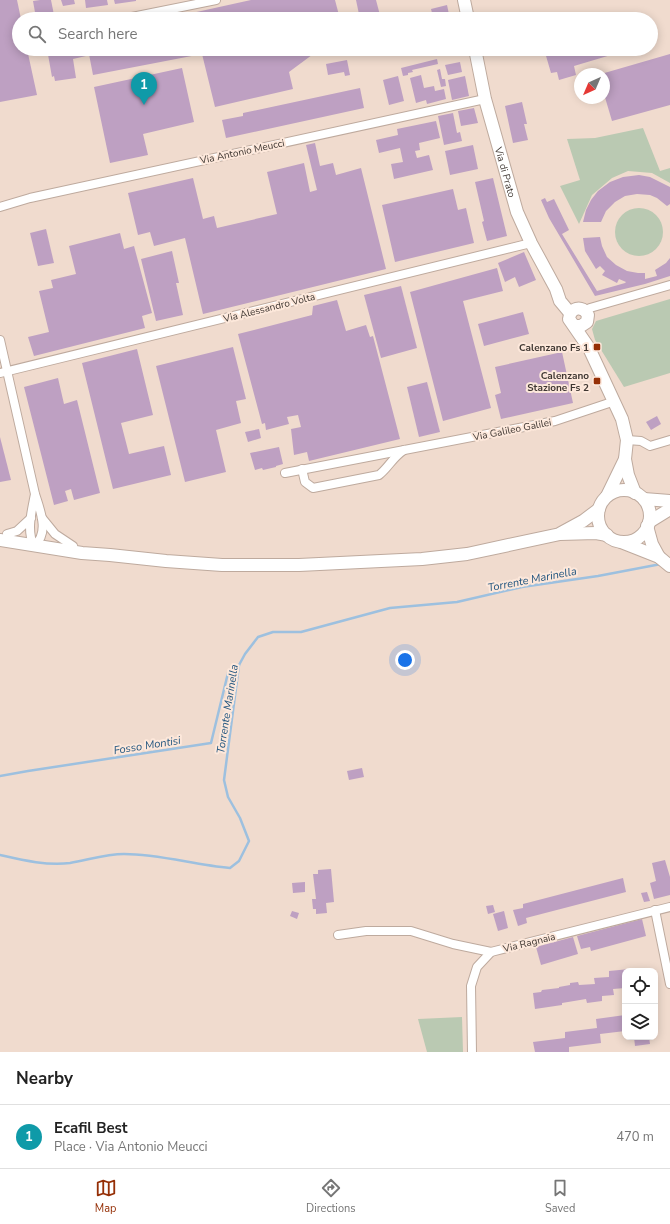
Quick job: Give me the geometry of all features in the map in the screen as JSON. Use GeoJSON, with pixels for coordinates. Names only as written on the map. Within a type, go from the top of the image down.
{"type":"FeatureCollection","features":[{"type":"Feature","properties":{"kind":"main road"},"geometry":{"type":"LineString","coordinates":[[464,0],[467,12]]}},
{"type":"Feature","properties":{"kind":"main road","name":"Via di Prato"},"geometry":{"type":"LineString","coordinates":[[476,56],[485,99],[516,212],[556,289],[560,301],[588,318],[579,326]]}},
{"type":"Feature","properties":{"kind":"main road","name":"Via di Prato"},"geometry":{"type":"LineString","coordinates":[[577,311],[569,319],[579,326],[622,419],[627,440],[625,459],[628,475],[640,496],[648,506],[650,514],[648,524],[652,544],[666,562]]}},
{"type":"Feature","properties":{"kind":"main road","name":"Via di Prato"},"geometry":{"type":"LineString","coordinates":[[560,534],[583,521],[599,509],[602,502],[608,496],[625,459]]}},
{"type":"Feature","properties":{"kind":"main road"},"geometry":{"type":"LineString","coordinates":[[608,496],[624,490],[640,496],[670,501]]}},
{"type":"Feature","properties":{"kind":"main road"},"geometry":{"type":"LineString","coordinates":[[599,509],[599,520],[603,531],[612,538]]}},
{"type":"Feature","properties":{"kind":"main road"},"geometry":{"type":"LineString","coordinates":[[34,541],[82,553],[166,562],[222,565],[307,565],[430,558],[467,554],[560,534],[596,533],[627,541],[635,539],[642,534],[648,524],[670,509]]}},
{"type":"Feature","properties":{"kind":"main road"},"geometry":{"type":"LineString","coordinates":[[2,536],[73,546],[110,555]]}},
{"type":"Feature","properties":{"kind":"main road","name":"Via di Prato"},"geometry":{"type":"LineString","coordinates":[[612,538],[666,562]]}},
{"type":"Feature","properties":{"kind":"street"},"geometry":{"type":"LineString","coordinates":[[152,12],[190,3],[216,0]]}},
{"type":"Feature","properties":{"kind":"street","name":"Via Antonio Meucci"},"geometry":{"type":"LineString","coordinates":[[0,207],[46,195],[485,99]]}},
{"type":"Feature","properties":{"kind":"street","name":"Via Alessandro Volta"},"geometry":{"type":"LineString","coordinates":[[4,372],[531,243]]}},
{"type":"Feature","properties":{"kind":"street"},"geometry":{"type":"LineString","coordinates":[[577,311],[670,285]]}},
{"type":"Feature","properties":{"kind":"street"},"geometry":{"type":"LineString","coordinates":[[0,340],[4,372],[42,518],[42,533],[34,541],[30,531],[35,494]]}},
{"type":"Feature","properties":{"kind":"street","name":"Via Galileo Galilei"},"geometry":{"type":"LineString","coordinates":[[285,473],[379,454],[555,422],[615,402]]}},
{"type":"Feature","properties":{"kind":"street"},"geometry":{"type":"LineString","coordinates":[[627,440],[641,441],[650,446],[670,440]]}},
{"type":"Feature","properties":{"kind":"street","name":"Via Galileo Galilei"},"geometry":{"type":"LineString","coordinates":[[302,469],[306,482],[313,488],[379,475],[393,459],[407,449]]}},
{"type":"Feature","properties":{"kind":"street"},"geometry":{"type":"LineString","coordinates":[[379,454],[385,458],[387,467]]}},
{"type":"Feature","properties":{"kind":"street"},"geometry":{"type":"LineString","coordinates":[[2,536],[17,531],[31,518]]}},
{"type":"Feature","properties":{"kind":"street"},"geometry":{"type":"LineString","coordinates":[[42,518],[56,534],[73,546]]}},
{"type":"Feature","properties":{"kind":"street","name":"Via Ragnaia"},"geometry":{"type":"LineString","coordinates":[[472,1052],[471,986],[476,967],[491,952],[670,907]]}},
{"type":"Feature","properties":{"kind":"street"},"geometry":{"type":"LineString","coordinates":[[655,910],[670,984]]}},
{"type":"Feature","properties":{"kind":"street"},"geometry":{"type":"LineString","coordinates":[[338,934],[366,931],[411,931],[453,944],[491,952]]}},
{"type":"Feature","properties":{"kind":"green space"},"geometry":{"type":"Polygon","coordinates":[[[643,128],[660,171],[670,168],[670,183],[652,173],[628,171],[612,178],[592,195],[579,224],[560,186],[580,180],[567,139],[595,138],[643,128]]]}},
{"type":"Feature","properties":{"kind":"green space"},"geometry":{"type":"Polygon","coordinates":[[[634,208],[644,208],[656,215],[663,227],[663,237],[656,249],[644,256],[634,256],[626,252],[619,245],[615,237],[615,227],[619,219],[626,212],[634,208]]]}},
{"type":"Feature","properties":{"kind":"green space"},"geometry":{"type":"Polygon","coordinates":[[[670,299],[670,373],[624,387],[595,340],[592,329],[596,321],[670,299]]]}},
{"type":"Feature","properties":{"kind":"green space"},"geometry":{"type":"Polygon","coordinates":[[[462,1017],[463,1052],[427,1052],[418,1019],[462,1017]]]}},
{"type":"Feature","properties":{"kind":"building"},"geometry":{"type":"Polygon","coordinates":[[[0,0],[17,0],[20,12],[12,12],[12,56],[29,56],[37,95],[0,102],[0,0]]]}},
{"type":"Feature","properties":{"kind":"building"},"geometry":{"type":"Polygon","coordinates":[[[51,0],[53,12],[35,12],[33,1],[51,0]]]}},
{"type":"Feature","properties":{"kind":"building"},"geometry":{"type":"Polygon","coordinates":[[[61,0],[74,0],[75,4],[63,6],[61,0]]]}},
{"type":"Feature","properties":{"kind":"building"},"geometry":{"type":"Polygon","coordinates":[[[85,0],[107,0],[108,5],[86,8],[85,0]]]}},
{"type":"Feature","properties":{"kind":"building"},"geometry":{"type":"Polygon","coordinates":[[[114,0],[136,0],[136,1],[115,4],[114,0]]]}},
{"type":"Feature","properties":{"kind":"building"},"geometry":{"type":"Polygon","coordinates":[[[251,0],[335,0],[338,12],[197,12],[251,0]]]}},
{"type":"Feature","properties":{"kind":"building"},"geometry":{"type":"Polygon","coordinates":[[[356,0],[376,0],[379,12],[359,12],[356,0]]]}},
{"type":"Feature","properties":{"kind":"building"},"geometry":{"type":"Polygon","coordinates":[[[447,5],[448,12],[432,12],[431,9],[447,5]]]}},
{"type":"Feature","properties":{"kind":"building"},"geometry":{"type":"Polygon","coordinates":[[[670,54],[670,105],[612,121],[607,104],[610,104],[610,71],[670,54]]]}},
{"type":"Feature","properties":{"kind":"building"},"geometry":{"type":"Polygon","coordinates":[[[48,56],[86,56],[73,59],[76,78],[55,81],[54,76],[52,77],[48,56]]]}},
{"type":"Feature","properties":{"kind":"building"},"geometry":{"type":"Polygon","coordinates":[[[89,56],[192,56],[93,75],[89,56]]]}},
{"type":"Feature","properties":{"kind":"building"},"geometry":{"type":"Polygon","coordinates":[[[202,56],[311,56],[289,72],[293,89],[215,107],[202,56]]]}},
{"type":"Feature","properties":{"kind":"building"},"geometry":{"type":"Polygon","coordinates":[[[546,56],[608,56],[574,66],[574,76],[559,80],[557,72],[551,73],[546,56]]]}},
{"type":"Feature","properties":{"kind":"building"},"geometry":{"type":"Polygon","coordinates":[[[437,59],[438,64],[412,70],[413,72],[403,76],[401,68],[437,59]]]}},
{"type":"Feature","properties":{"kind":"building"},"geometry":{"type":"Polygon","coordinates":[[[347,60],[350,75],[345,76],[344,72],[328,75],[326,64],[347,60]]]}},
{"type":"Feature","properties":{"kind":"building"},"geometry":{"type":"Polygon","coordinates":[[[460,62],[462,72],[448,75],[445,65],[460,62]]]}},
{"type":"Feature","properties":{"kind":"building"},"geometry":{"type":"Polygon","coordinates":[[[182,68],[194,122],[143,134],[148,155],[110,163],[94,87],[182,68]]]}},
{"type":"Feature","properties":{"kind":"building"},"geometry":{"type":"Polygon","coordinates":[[[440,69],[442,79],[445,79],[446,86],[441,87],[437,70],[440,69]]]}},
{"type":"Feature","properties":{"kind":"building"},"geometry":{"type":"Polygon","coordinates":[[[421,75],[424,88],[434,86],[435,91],[444,89],[446,99],[427,104],[426,100],[416,103],[410,78],[421,75]]]}},
{"type":"Feature","properties":{"kind":"building"},"geometry":{"type":"Polygon","coordinates":[[[398,76],[404,101],[389,105],[383,80],[398,76]]]}},
{"type":"Feature","properties":{"kind":"building"},"geometry":{"type":"Polygon","coordinates":[[[465,76],[469,96],[452,100],[448,80],[465,76]]]}},
{"type":"Feature","properties":{"kind":"building"},"geometry":{"type":"Polygon","coordinates":[[[360,88],[364,108],[226,138],[222,120],[243,116],[243,113],[360,88]]]}},
{"type":"Feature","properties":{"kind":"building"},"geometry":{"type":"Polygon","coordinates":[[[522,102],[527,124],[524,124],[528,140],[513,143],[505,106],[522,102]]]}},
{"type":"Feature","properties":{"kind":"building"},"geometry":{"type":"Polygon","coordinates":[[[474,108],[478,123],[461,126],[458,111],[474,108]]]}},
{"type":"Feature","properties":{"kind":"building"},"geometry":{"type":"Polygon","coordinates":[[[453,113],[457,133],[460,132],[462,141],[444,145],[438,116],[453,113]]]}},
{"type":"Feature","properties":{"kind":"building"},"geometry":{"type":"Polygon","coordinates":[[[436,121],[440,138],[419,143],[420,150],[415,151],[417,158],[429,155],[433,170],[394,179],[391,164],[403,162],[400,148],[379,153],[376,140],[398,135],[397,129],[436,121]]]}},
{"type":"Feature","properties":{"kind":"building"},"geometry":{"type":"Polygon","coordinates":[[[315,143],[320,166],[333,163],[336,175],[361,168],[386,269],[203,314],[185,238],[154,246],[150,232],[138,235],[128,193],[193,178],[203,219],[214,216],[217,228],[277,214],[267,172],[304,163],[310,192],[317,190],[306,145],[315,143]]]}},
{"type":"Feature","properties":{"kind":"building"},"geometry":{"type":"Polygon","coordinates":[[[473,145],[478,169],[450,175],[445,151],[473,145]]]}},
{"type":"Feature","properties":{"kind":"building"},"geometry":{"type":"Polygon","coordinates":[[[639,175],[650,177],[670,187],[670,204],[667,206],[657,198],[650,195],[637,194],[625,196],[615,202],[606,211],[601,222],[583,222],[586,210],[598,191],[610,182],[623,177],[639,175]]]}},
{"type":"Feature","properties":{"kind":"building"},"geometry":{"type":"Polygon","coordinates":[[[493,178],[507,236],[487,241],[475,182],[493,178]]]}},
{"type":"Feature","properties":{"kind":"building"},"geometry":{"type":"Polygon","coordinates":[[[453,189],[458,210],[466,208],[474,243],[395,262],[382,205],[453,189]]]}},
{"type":"Feature","properties":{"kind":"building"},"geometry":{"type":"Polygon","coordinates":[[[545,198],[547,202],[554,199],[569,230],[562,234],[597,291],[626,282],[619,279],[617,283],[602,275],[605,271],[600,266],[596,269],[585,251],[583,238],[600,237],[607,257],[616,265],[627,271],[645,273],[645,279],[657,276],[655,270],[666,263],[670,258],[670,276],[645,284],[595,296],[549,218],[541,200],[545,198]]]}},
{"type":"Feature","properties":{"kind":"building"},"geometry":{"type":"Polygon","coordinates":[[[46,229],[54,263],[38,266],[30,233],[46,229]]]}},
{"type":"Feature","properties":{"kind":"building"},"geometry":{"type":"Polygon","coordinates":[[[120,233],[124,249],[134,246],[152,313],[142,316],[145,328],[34,356],[28,337],[49,332],[39,291],[53,288],[51,280],[76,274],[69,246],[120,233]]]}},
{"type":"Feature","properties":{"kind":"building"},"geometry":{"type":"Polygon","coordinates":[[[172,251],[179,283],[176,283],[183,315],[156,321],[141,259],[172,251]]]}},
{"type":"Feature","properties":{"kind":"building"},"geometry":{"type":"Polygon","coordinates":[[[524,252],[536,280],[519,287],[515,277],[505,282],[498,263],[524,252]]]}},
{"type":"Feature","properties":{"kind":"building"},"geometry":{"type":"Polygon","coordinates":[[[497,268],[503,291],[463,301],[491,408],[443,421],[410,292],[497,268]]]}},
{"type":"Feature","properties":{"kind":"building"},"geometry":{"type":"Polygon","coordinates":[[[401,286],[417,348],[381,358],[364,295],[401,286]]]}},
{"type":"Feature","properties":{"kind":"building"},"geometry":{"type":"Polygon","coordinates":[[[337,300],[346,331],[366,325],[370,337],[373,336],[400,439],[309,461],[307,452],[294,455],[291,429],[301,427],[298,415],[287,417],[289,424],[266,430],[265,423],[262,424],[238,334],[312,315],[313,306],[337,300]]]}},
{"type":"Feature","properties":{"kind":"building"},"geometry":{"type":"Polygon","coordinates":[[[523,312],[529,334],[484,346],[478,324],[523,312]]]}},
{"type":"Feature","properties":{"kind":"building"},"geometry":{"type":"Polygon","coordinates":[[[233,347],[246,399],[236,401],[241,423],[216,430],[226,472],[185,482],[156,366],[233,347]]]}},
{"type":"Feature","properties":{"kind":"building"},"geometry":{"type":"Polygon","coordinates":[[[137,349],[153,415],[121,423],[129,454],[164,446],[171,475],[113,489],[82,363],[137,349]]]}},
{"type":"Feature","properties":{"kind":"building"},"geometry":{"type":"Polygon","coordinates":[[[562,352],[573,403],[501,419],[495,395],[501,393],[495,367],[562,352]]]}},
{"type":"Feature","properties":{"kind":"building"},"geometry":{"type":"Polygon","coordinates":[[[58,378],[64,404],[77,400],[100,493],[74,500],[71,489],[65,491],[68,501],[54,505],[24,387],[58,378]]]}},
{"type":"Feature","properties":{"kind":"building"},"geometry":{"type":"Polygon","coordinates":[[[427,382],[440,432],[419,437],[407,387],[427,382]]]}},
{"type":"Feature","properties":{"kind":"building"},"geometry":{"type":"Polygon","coordinates":[[[657,416],[661,424],[651,430],[646,422],[657,416]]]}},
{"type":"Feature","properties":{"kind":"building"},"geometry":{"type":"Polygon","coordinates":[[[259,429],[261,438],[248,442],[245,432],[259,429]]]}},
{"type":"Feature","properties":{"kind":"building"},"geometry":{"type":"Polygon","coordinates":[[[0,437],[11,480],[0,482],[0,437]]]}},
{"type":"Feature","properties":{"kind":"building"},"geometry":{"type":"Polygon","coordinates":[[[279,447],[283,464],[263,470],[262,468],[255,470],[250,453],[279,447]]]}},
{"type":"Feature","properties":{"kind":"building"},"geometry":{"type":"Polygon","coordinates":[[[362,768],[364,777],[349,780],[347,771],[362,768]]]}},
{"type":"Feature","properties":{"kind":"building"},"geometry":{"type":"Polygon","coordinates":[[[665,860],[670,877],[670,895],[654,899],[650,883],[656,881],[652,863],[665,860]]]}},
{"type":"Feature","properties":{"kind":"building"},"geometry":{"type":"Polygon","coordinates":[[[331,869],[334,902],[326,903],[327,913],[316,914],[316,909],[313,909],[312,899],[316,899],[313,874],[318,874],[318,870],[331,869]]]}},
{"type":"Feature","properties":{"kind":"building"},"geometry":{"type":"Polygon","coordinates":[[[623,878],[626,892],[526,918],[527,923],[518,926],[513,910],[523,908],[523,904],[623,878]]]}},
{"type":"Feature","properties":{"kind":"building"},"geometry":{"type":"Polygon","coordinates":[[[305,882],[305,892],[293,893],[292,883],[305,882]]]}},
{"type":"Feature","properties":{"kind":"building"},"geometry":{"type":"Polygon","coordinates":[[[647,892],[650,901],[644,902],[641,893],[647,892]]]}},
{"type":"Feature","properties":{"kind":"building"},"geometry":{"type":"Polygon","coordinates":[[[493,905],[495,912],[488,914],[486,906],[493,905]]]}},
{"type":"Feature","properties":{"kind":"building"},"geometry":{"type":"Polygon","coordinates":[[[292,911],[299,913],[297,919],[290,916],[292,911]]]}},
{"type":"Feature","properties":{"kind":"building"},"geometry":{"type":"Polygon","coordinates":[[[504,911],[508,928],[498,931],[493,914],[504,911]]]}},
{"type":"Feature","properties":{"kind":"building"},"geometry":{"type":"Polygon","coordinates":[[[642,919],[646,936],[591,951],[590,947],[581,949],[577,936],[642,919]]]}},
{"type":"Feature","properties":{"kind":"building"},"geometry":{"type":"Polygon","coordinates":[[[573,937],[578,954],[541,965],[536,947],[573,937]]]}},
{"type":"Feature","properties":{"kind":"building"},"geometry":{"type":"Polygon","coordinates":[[[622,970],[622,988],[613,989],[614,995],[602,996],[602,1001],[587,1003],[586,999],[562,1003],[562,1005],[535,1009],[533,993],[541,992],[542,990],[559,988],[570,985],[570,983],[578,982],[579,985],[595,984],[594,978],[609,977],[609,971],[622,970]]]}},
{"type":"Feature","properties":{"kind":"building"},"geometry":{"type":"Polygon","coordinates":[[[622,1015],[622,1031],[600,1034],[601,1043],[569,1047],[569,1052],[535,1052],[533,1042],[565,1038],[565,1032],[597,1028],[596,1019],[622,1015]]]}},
{"type":"Feature","properties":{"kind":"building"},"geometry":{"type":"Polygon","coordinates":[[[634,1040],[649,1040],[650,1044],[635,1046],[634,1040]]]}},
{"type":"Feature","properties":{"kind":"waterway","name":"Fosso Montisi"},"geometry":{"type":"LineString","coordinates":[[0,855],[35,862],[61,864],[110,855],[137,854],[230,868],[239,861],[249,841],[240,818],[228,797],[224,780],[239,665],[245,654],[258,637],[273,632],[301,632],[390,608],[457,602],[522,587],[598,576],[661,564]]}},
{"type":"Feature","properties":{"kind":"waterway","name":"Fosso Montisi"},"geometry":{"type":"LineString","coordinates":[[0,776],[211,743],[228,673],[239,665]]}},
{"type":"Feature","properties":{"kind":"place","name":"Ecafil Best"},"geometry":{"type":"Point","coordinates":[144,105]}},
{"type":"Feature","properties":{"kind":"place","name":"Calenzano Fs 1"},"geometry":{"type":"Point","coordinates":[597,347]}},
{"type":"Feature","properties":{"kind":"place","name":"Calenzano Stazione Fs 2"},"geometry":{"type":"Point","coordinates":[597,381]}},
{"type":"Feature","properties":{"kind":"water label","name":"Torrente Marinella"},"geometry":{"type":"Point","coordinates":[532,579]}},
{"type":"Feature","properties":{"kind":"water label","name":"Torrente Marinella"},"geometry":{"type":"Point","coordinates":[227,709]}}]}
